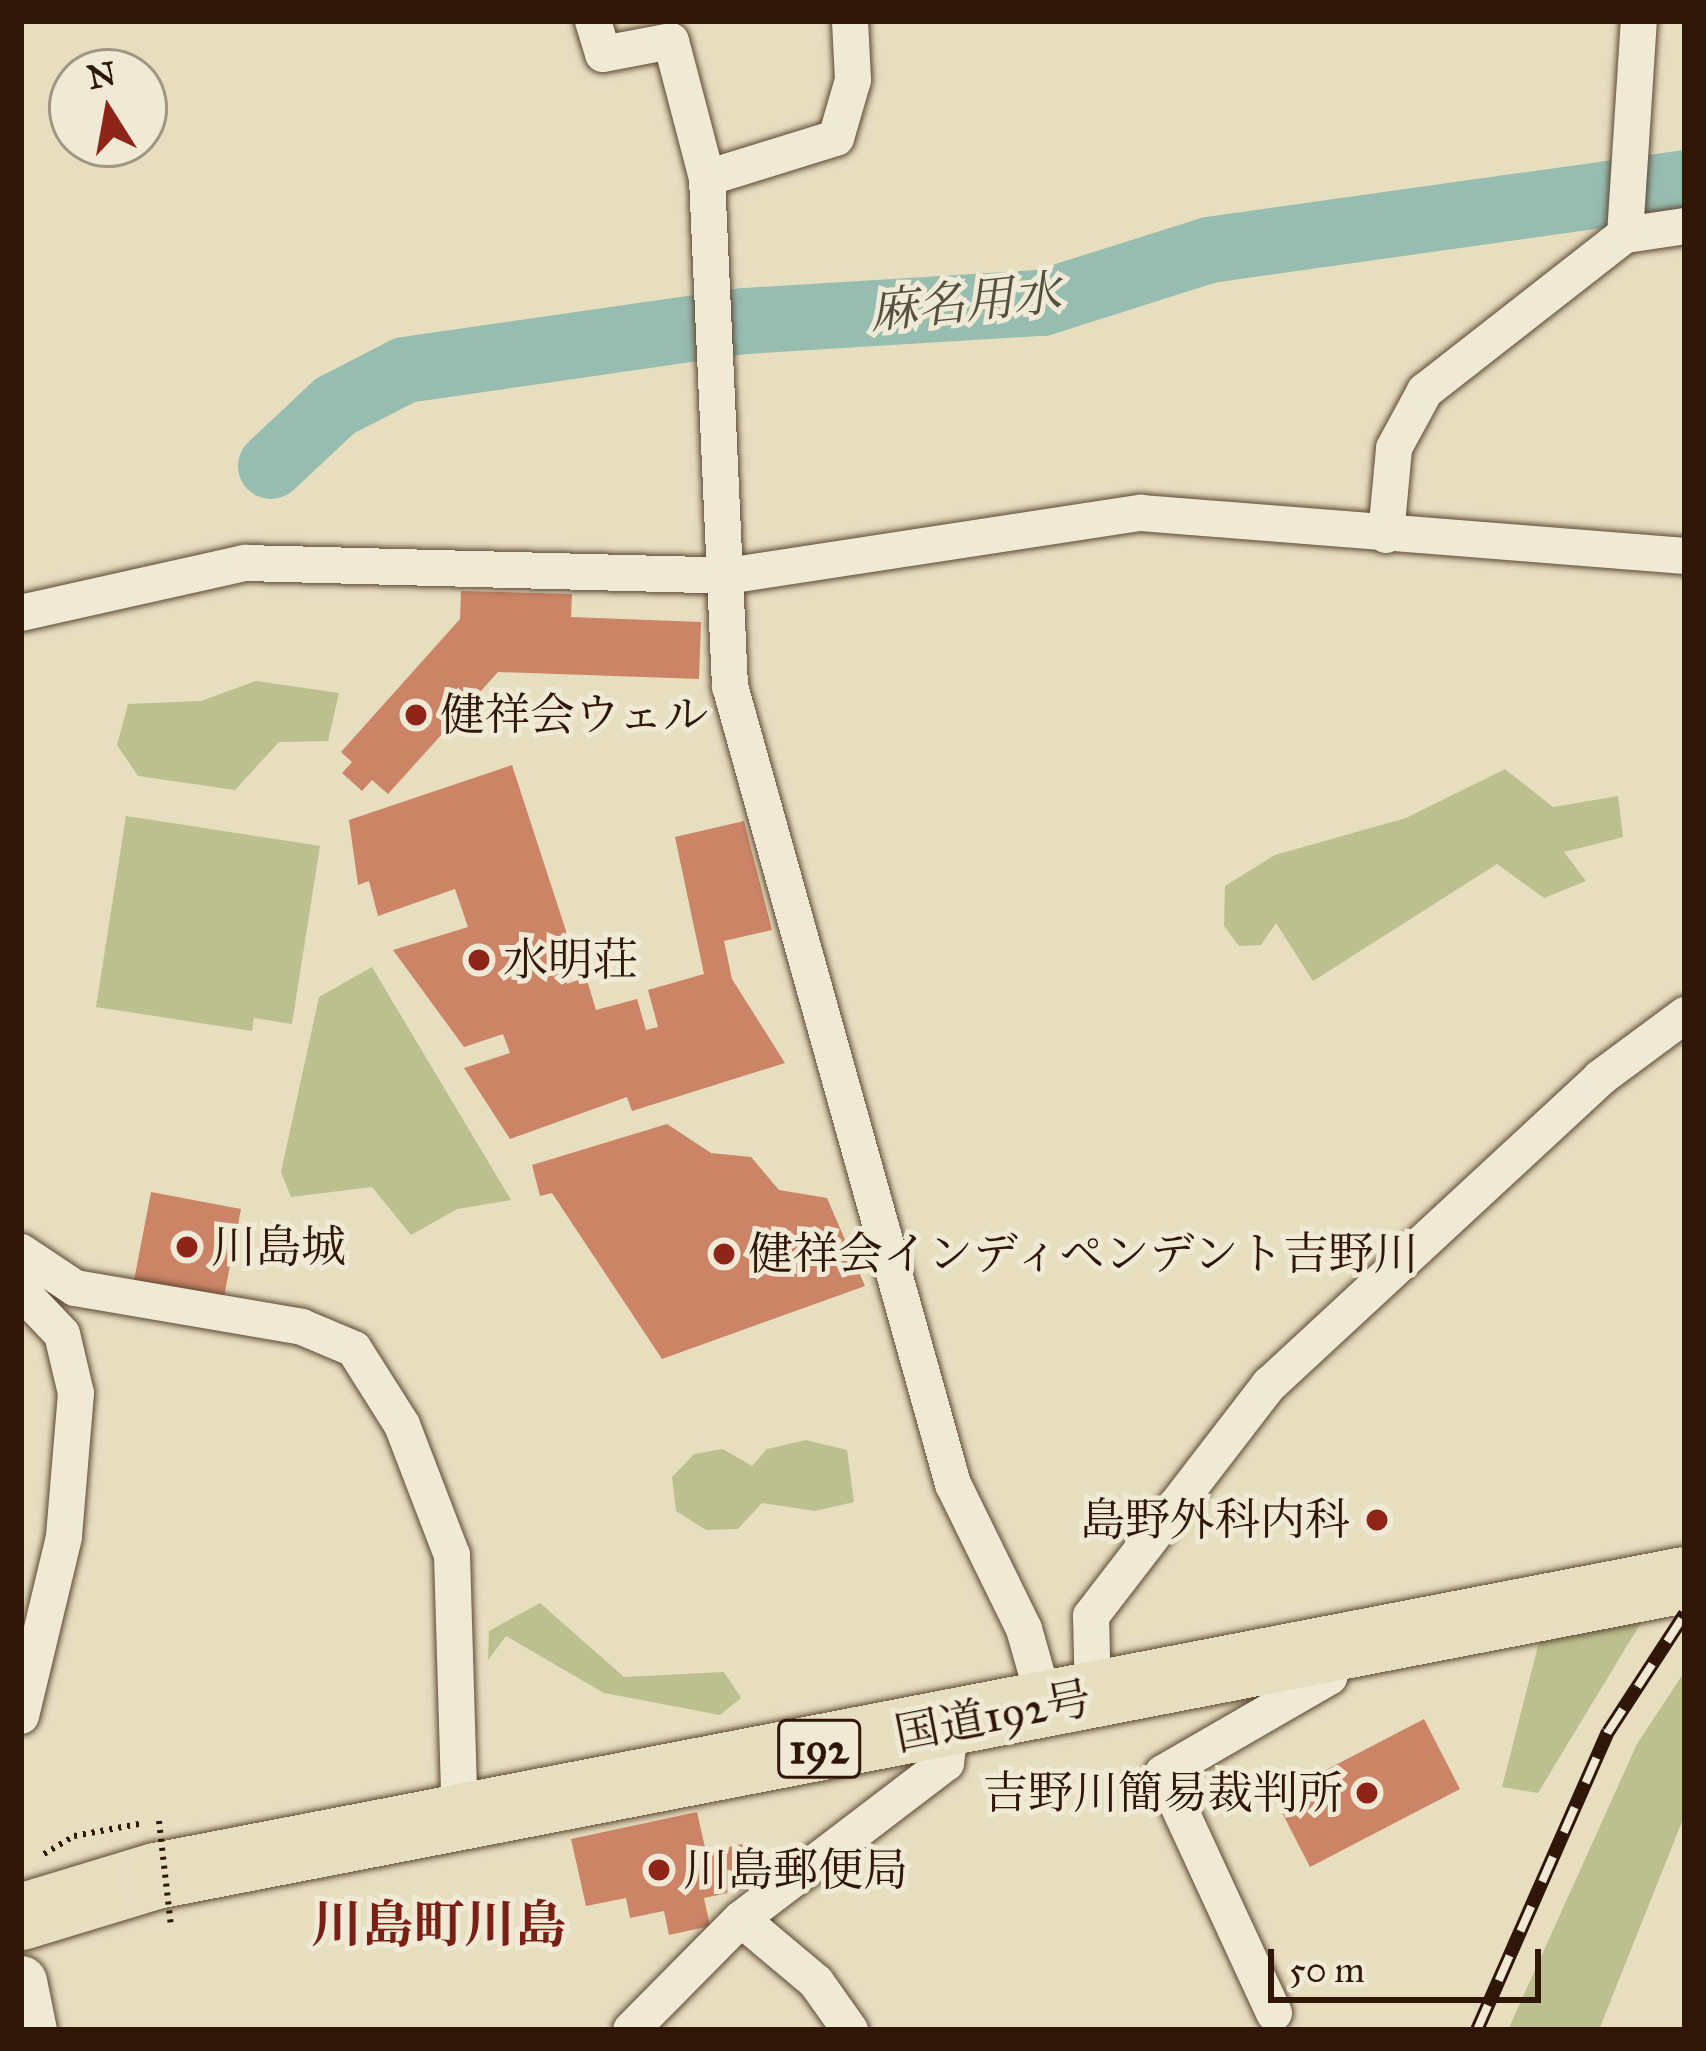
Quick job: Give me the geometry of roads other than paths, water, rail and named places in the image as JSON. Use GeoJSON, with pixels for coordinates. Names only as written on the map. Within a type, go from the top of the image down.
{"type":"FeatureCollection","features":[{"type":"Feature","properties":{"kind":"highway","name":"国道192号"},"geometry":{"type":"LineString","coordinates":[[25,1893],[156,1876],[460,1819],[1685,1580]]}},
{"type":"Feature","properties":{"kind":"main road"},"geometry":{"type":"LineString","coordinates":[[21,1981],[31,2030]]}},
{"type":"Feature","properties":{"kind":"street"},"geometry":{"type":"LineString","coordinates":[[593,21],[604,54],[670,41],[707,178],[707,360],[727,576],[730,686],[953,1484],[1024,1629],[1070,1701]]}},
{"type":"Feature","properties":{"kind":"street"},"geometry":{"type":"LineString","coordinates":[[707,178],[836,138],[853,80],[850,21]]}},
{"type":"Feature","properties":{"kind":"street"},"geometry":{"type":"LineString","coordinates":[[1628,226],[1639,128],[1639,21]]}},
{"type":"Feature","properties":{"kind":"street"},"geometry":{"type":"LineString","coordinates":[[1387,535],[1394,448],[1425,391],[1628,226],[1685,226]]}},
{"type":"Feature","properties":{"kind":"street"},"geometry":{"type":"LineString","coordinates":[[22,619],[245,562],[727,576],[1141,513],[1685,556]]}},
{"type":"Feature","properties":{"kind":"street"},"geometry":{"type":"LineString","coordinates":[[1070,1701],[1091,1616],[1269,1385],[1600,1078],[1685,1015]]}},
{"type":"Feature","properties":{"kind":"street"},"geometry":{"type":"LineString","coordinates":[[21,1252],[75,1288],[302,1327],[354,1348],[403,1425],[452,1556],[460,1819]]}},
{"type":"Feature","properties":{"kind":"street"},"geometry":{"type":"LineString","coordinates":[[21,1291],[62,1334],[76,1393],[64,1537],[21,1716]]}},
{"type":"Feature","properties":{"kind":"street"},"geometry":{"type":"LineString","coordinates":[[1274,2013],[1163,1773],[1330,1677],[1331,1652]]}},
{"type":"Feature","properties":{"kind":"street"},"geometry":{"type":"LineString","coordinates":[[631,2030],[741,1919],[946,1762],[951,1724]]}},
{"type":"Feature","properties":{"kind":"street"},"geometry":{"type":"LineString","coordinates":[[741,1919],[816,1982],[850,2030]]}},
{"type":"Feature","properties":{"kind":"waterway","name":"麻名用水"},"geometry":{"type":"LineString","coordinates":[[271,466],[335,406],[405,370],[745,321],[1042,303],[1209,250],[1685,183]]}},
{"type":"Feature","properties":{"kind":"railway"},"geometry":{"type":"LineString","coordinates":[[1477,2030],[1608,1732],[1685,1614]]}},
{"type":"Feature","properties":{"kind":"place","name":"健祥会ウェル"},"geometry":{"type":"Point","coordinates":[416,715]}},
{"type":"Feature","properties":{"kind":"place","name":"水明荘"},"geometry":{"type":"Point","coordinates":[479,960]}},
{"type":"Feature","properties":{"kind":"place","name":"川島城"},"geometry":{"type":"Point","coordinates":[187,1247]}},
{"type":"Feature","properties":{"kind":"place","name":"健祥会インディペンデント吉野川"},"geometry":{"type":"Point","coordinates":[724,1254]}},
{"type":"Feature","properties":{"kind":"place","name":"島野外科内科"},"geometry":{"type":"Point","coordinates":[1377,1520]}},
{"type":"Feature","properties":{"kind":"place","name":"吉野川簡易裁判所"},"geometry":{"type":"Point","coordinates":[1367,1793]}},
{"type":"Feature","properties":{"kind":"place","name":"川島郵便局"},"geometry":{"type":"Point","coordinates":[659,1870]}},
{"type":"Feature","properties":{"kind":"district","name":"川島町川島"},"geometry":{"type":"Point","coordinates":[439,1925]}}]}
